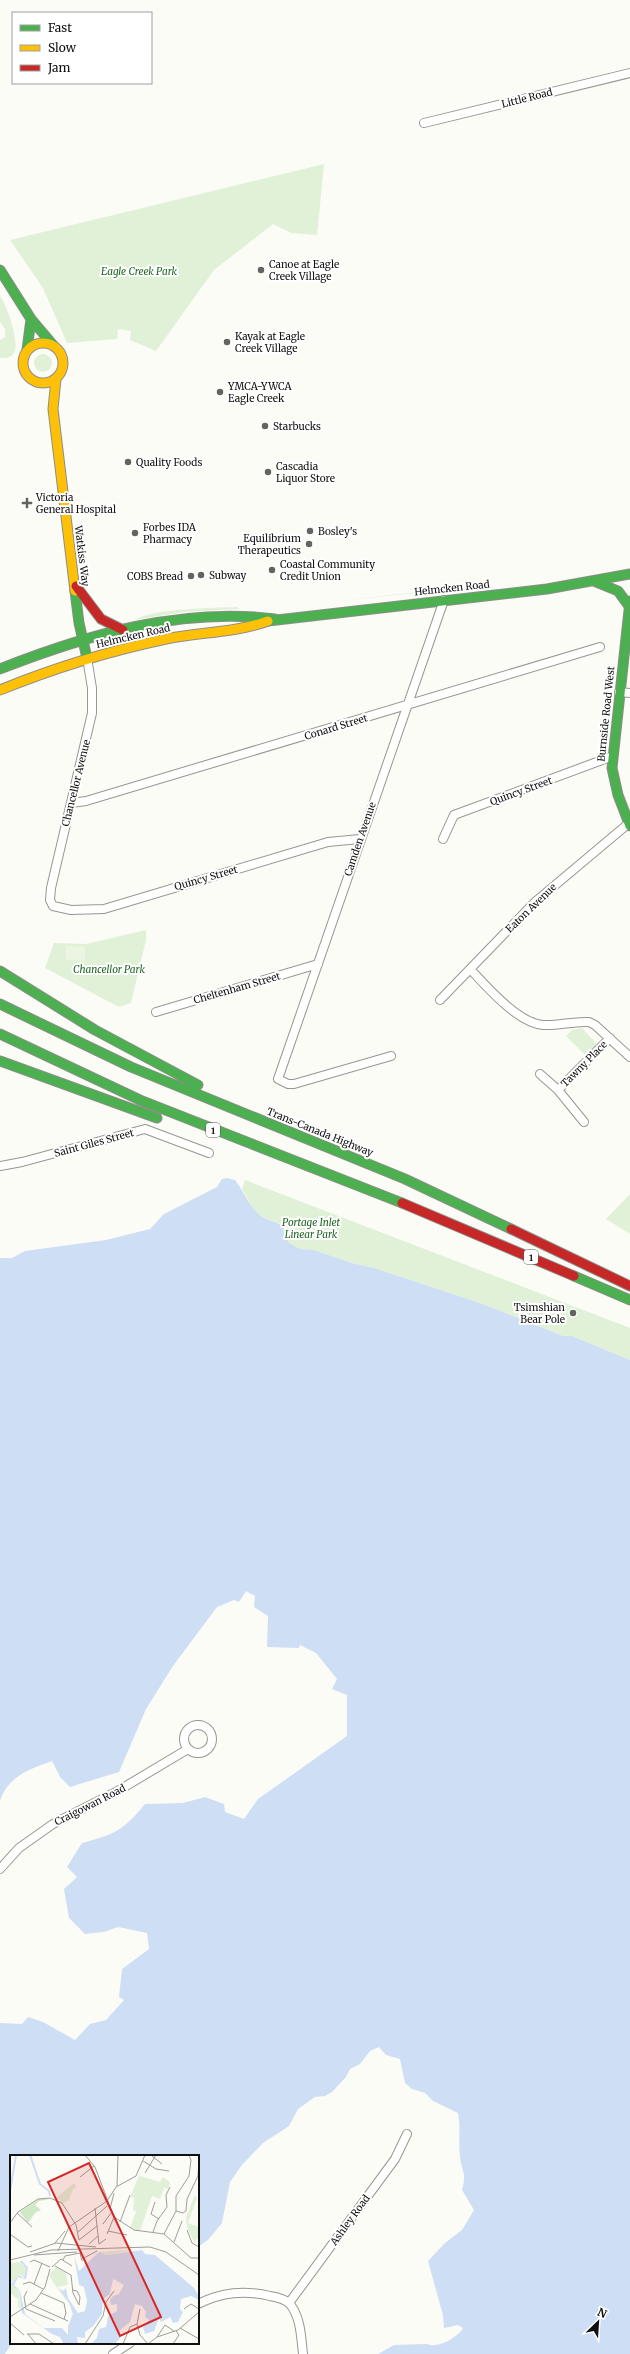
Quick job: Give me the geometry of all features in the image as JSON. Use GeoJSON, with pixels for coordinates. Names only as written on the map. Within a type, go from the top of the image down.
{"type":"FeatureCollection","features":[{"type":"Feature","properties":{"kind":"main road"},"geometry":{"type":"LineString","coordinates":[[0,270],[31,319],[59,350],[64,365],[62,372],[56,380],[42,384],[27,376],[24,369],[23,361],[27,350],[31,319]]}},
{"type":"Feature","properties":{"kind":"main road"},"geometry":{"type":"LineString","coordinates":[[27,350],[39,343],[53,345]]}},
{"type":"Feature","properties":{"kind":"main road","name":"Watkiss Way"},"geometry":{"type":"LineString","coordinates":[[56,380],[53,409],[74,582],[87,658]]}},
{"type":"Feature","properties":{"kind":"main road","name":"Watkiss Way"},"geometry":{"type":"LineString","coordinates":[[42,384],[53,409]]}},
{"type":"Feature","properties":{"kind":"main road","name":"Helmcken Road"},"geometry":{"type":"LineString","coordinates":[[0,690],[87,658],[188,635],[255,627],[274,619],[547,589],[593,582],[630,574]]}},
{"type":"Feature","properties":{"kind":"main road"},"geometry":{"type":"LineString","coordinates":[[74,582],[90,608],[101,619],[115,628],[125,630]]}},
{"type":"Feature","properties":{"kind":"main road"},"geometry":{"type":"LineString","coordinates":[[593,582],[618,591],[630,606]]}},
{"type":"Feature","properties":{"kind":"main road","name":"Burnside Road West"},"geometry":{"type":"LineString","coordinates":[[629,824],[613,778],[612,756],[630,601]]}},
{"type":"Feature","properties":{"kind":"main road","name":"Helmcken Road"},"geometry":{"type":"LineString","coordinates":[[0,669],[19,661],[83,641],[171,620],[255,614],[274,619]]}},
{"type":"Feature","properties":{"kind":"main road"},"geometry":{"type":"LineString","coordinates":[[0,971],[57,1007],[167,1070],[226,1098],[328,1138],[376,1166]]}},
{"type":"Feature","properties":{"kind":"main road","name":"Trans-Canada Highway"},"geometry":{"type":"LineString","coordinates":[[0,1004],[131,1067],[376,1166],[456,1202],[630,1286]]}},
{"type":"Feature","properties":{"kind":"main road","name":"1"},"geometry":{"type":"LineString","coordinates":[[0,1034],[147,1103],[432,1215],[630,1300]]}},
{"type":"Feature","properties":{"kind":"main road"},"geometry":{"type":"LineString","coordinates":[[0,1062],[238,1147],[395,1208],[432,1215]]}},
{"type":"Feature","properties":{"kind":"street","name":"Little Road"},"geometry":{"type":"LineString","coordinates":[[424,123],[630,73]]}},
{"type":"Feature","properties":{"kind":"street","name":"Camden Avenue"},"geometry":{"type":"LineString","coordinates":[[390,1056],[294,1084],[288,1084],[278,1079],[444,600]]}},
{"type":"Feature","properties":{"kind":"street","name":"Conard Street"},"geometry":{"type":"LineString","coordinates":[[71,804],[86,801],[408,706],[600,647]]}},
{"type":"Feature","properties":{"kind":"street","name":"Chancellor Avenue"},"geometry":{"type":"LineString","coordinates":[[53,906],[50,900],[51,888],[92,713],[92,688],[87,658]]}},
{"type":"Feature","properties":{"kind":"street"},"geometry":{"type":"LineString","coordinates":[[619,692],[630,693]]}},
{"type":"Feature","properties":{"kind":"street","name":"Quincy Street"},"geometry":{"type":"LineString","coordinates":[[443,839],[454,815],[612,756]]}},
{"type":"Feature","properties":{"kind":"street","name":"Eaton Avenue"},"geometry":{"type":"LineString","coordinates":[[440,1000],[471,970],[535,902],[629,824]]}},
{"type":"Feature","properties":{"kind":"street","name":"Quincy Street"},"geometry":{"type":"LineString","coordinates":[[53,906],[77,910],[104,908],[328,842],[360,839]]}},
{"type":"Feature","properties":{"kind":"street","name":"Cheltenham Street"},"geometry":{"type":"LineString","coordinates":[[156,1012],[318,964]]}},
{"type":"Feature","properties":{"kind":"street"},"geometry":{"type":"LineString","coordinates":[[471,970],[494,994],[533,1022],[552,1025],[589,1022],[595,1024],[630,1057]]}},
{"type":"Feature","properties":{"kind":"street","name":"Tawny Place"},"geometry":{"type":"LineString","coordinates":[[558,1090],[610,1038]]}},
{"type":"Feature","properties":{"kind":"street","name":"Tawny Place"},"geometry":{"type":"LineString","coordinates":[[540,1074],[558,1090],[584,1122]]}},
{"type":"Feature","properties":{"kind":"street","name":"Saint Giles Street"},"geometry":{"type":"LineString","coordinates":[[0,1166],[22,1162],[145,1129],[209,1153]]}},
{"type":"Feature","properties":{"kind":"street","name":"Craigowan Road"},"geometry":{"type":"LineString","coordinates":[[0,1869],[19,1848],[53,1824],[116,1792],[188,1749]]}},
{"type":"Feature","properties":{"kind":"street","name":"Ashley Road"},"geometry":{"type":"LineString","coordinates":[[289,2303],[395,2159],[407,2134]]}},
{"type":"Feature","properties":{"kind":"street"},"geometry":{"type":"LineString","coordinates":[[199,2304],[227,2293],[243,2292],[277,2298],[289,2303],[296,2315],[301,2329],[303,2354]]}},
{"type":"Feature","properties":{"kind":"street"},"geometry":{"type":"LineString","coordinates":[[113,2354],[128,2344]]}},
{"type":"Feature","properties":{"kind":"green space","name":"Eagle Creek Park"},"geometry":{"type":"Polygon","coordinates":[[[324,164],[317,235],[291,233],[273,224],[214,270],[156,351],[130,340],[131,331],[118,329],[117,339],[67,343],[43,288],[10,240],[324,164]]]}},
{"type":"Feature","properties":{"kind":"green space"},"geometry":{"type":"Polygon","coordinates":[[[0,296],[9,315],[15,341],[13,355],[4,358],[0,358],[0,340],[5,337],[5,329],[0,322],[0,296]]]}},
{"type":"Feature","properties":{"kind":"green space"},"geometry":{"type":"Polygon","coordinates":[[[43,354],[49,357],[52,363],[49,369],[43,372],[37,369],[34,363],[37,357],[43,354]]]}},
{"type":"Feature","properties":{"kind":"green space"},"geometry":{"type":"Polygon","coordinates":[[[436,590],[435,591],[329,602],[436,590]]]}},
{"type":"Feature","properties":{"kind":"green space"},"geometry":{"type":"Polygon","coordinates":[[[238,607],[238,609],[184,612],[135,620],[155,613],[169,611],[200,608],[238,607]]]}},
{"type":"Feature","properties":{"kind":"green space","name":"Chancellor Park"},"geometry":{"type":"Polygon","coordinates":[[[146,930],[146,940],[131,1003],[119,1007],[45,968],[54,943],[86,944],[146,930]]]}},
{"type":"Feature","properties":{"kind":"green space"},"geometry":{"type":"Polygon","coordinates":[[[66,946],[85,947],[85,961],[66,960],[66,946]]]}},
{"type":"Feature","properties":{"kind":"green space"},"geometry":{"type":"Polygon","coordinates":[[[582,1028],[597,1044],[585,1055],[566,1036],[572,1030],[582,1028]]]}},
{"type":"Feature","properties":{"kind":"green space","name":"Portage Inlet Linear Park"},"geometry":{"type":"Polygon","coordinates":[[[245,1180],[630,1328],[630,1360],[572,1336],[563,1336],[483,1304],[374,1268],[352,1263],[314,1250],[300,1249],[288,1242],[289,1230],[286,1227],[266,1219],[256,1212],[242,1189],[245,1180]]]}},
{"type":"Feature","properties":{"kind":"green space"},"geometry":{"type":"Polygon","coordinates":[[[630,1194],[630,1234],[606,1219],[630,1194]]]}},
{"type":"Feature","properties":{"kind":"water"},"geometry":{"type":"Polygon","coordinates":[[[227,1178],[235,1180],[253,1208],[261,1216],[286,1227],[289,1230],[288,1242],[300,1249],[314,1250],[352,1263],[374,1268],[483,1304],[563,1336],[572,1336],[630,1360],[630,2354],[378,2354],[394,2345],[442,2344],[457,2335],[463,2328],[458,2325],[444,2328],[443,2315],[428,2261],[445,2243],[462,2230],[474,2210],[462,2190],[464,2176],[460,2157],[458,2113],[433,2101],[425,2093],[412,2089],[405,2083],[400,2059],[386,2055],[379,2047],[370,2051],[360,2064],[350,2069],[346,2077],[332,2092],[325,2096],[315,2097],[298,2109],[289,2126],[263,2143],[242,2165],[230,2182],[222,2223],[208,2240],[199,2246],[199,2155],[10,2155],[10,2344],[11,2344],[5,2354],[0,2354],[0,2023],[22,2024],[28,2017],[43,2022],[75,2040],[90,2024],[106,2020],[124,2000],[119,1997],[122,1969],[149,1949],[147,1933],[118,1927],[104,1932],[85,1934],[69,1918],[64,1889],[77,1877],[67,1867],[82,1843],[103,1837],[118,1830],[131,1820],[145,1804],[183,1803],[205,1797],[224,1804],[225,1812],[244,1819],[258,1799],[347,1736],[347,1695],[332,1689],[337,1679],[316,1653],[300,1645],[299,1648],[267,1647],[268,1616],[254,1607],[255,1596],[246,1591],[239,1602],[234,1600],[217,1607],[173,1666],[146,1709],[119,1772],[70,1787],[60,1777],[52,1761],[36,1767],[14,1779],[8,1785],[0,1801],[0,1258],[12,1258],[25,1251],[106,1240],[150,1229],[164,1214],[217,1187],[222,1179],[227,1178]]]}},
{"type":"Feature","properties":{"kind":"traffic: fast"},"geometry":{"type":"LineString","coordinates":[[0,270],[31,319],[53,345]]}},
{"type":"Feature","properties":{"kind":"traffic: fast"},"geometry":{"type":"LineString","coordinates":[[27,350],[31,319]]}},
{"type":"Feature","properties":{"kind":"traffic: fast"},"geometry":{"type":"LineString","coordinates":[[268,621],[547,589],[630,574]]}},
{"type":"Feature","properties":{"kind":"traffic: fast"},"geometry":{"type":"LineString","coordinates":[[596,582],[618,591],[629,606]]}},
{"type":"Feature","properties":{"kind":"traffic: fast"},"geometry":{"type":"LineString","coordinates":[[75,591],[79,623],[87,658]]}},
{"type":"Feature","properties":{"kind":"traffic: fast"},"geometry":{"type":"LineString","coordinates":[[630,601],[612,768],[618,795],[630,826]]}},
{"type":"Feature","properties":{"kind":"traffic: fast"},"geometry":{"type":"LineString","coordinates":[[0,669],[66,645],[134,627],[204,617],[240,616],[275,619]]}},
{"type":"Feature","properties":{"kind":"traffic: fast"},"geometry":{"type":"LineString","coordinates":[[0,971],[95,1030],[198,1085]]}},
{"type":"Feature","properties":{"kind":"traffic: fast"},"geometry":{"type":"LineString","coordinates":[[0,1004],[131,1067],[405,1179],[511,1229]]}},
{"type":"Feature","properties":{"kind":"traffic: fast"},"geometry":{"type":"LineString","coordinates":[[0,1034],[140,1100],[402,1203]]}},
{"type":"Feature","properties":{"kind":"traffic: fast"},"geometry":{"type":"LineString","coordinates":[[0,1061],[157,1118]]}},
{"type":"Feature","properties":{"kind":"traffic: fast"},"geometry":{"type":"LineString","coordinates":[[574,1276],[630,1300]]}},
{"type":"Feature","properties":{"kind":"traffic: slow"},"geometry":{"type":"LineString","coordinates":[[47,343],[54,346],[60,352],[63,363],[62,371],[54,380],[47,383],[39,383],[32,380],[24,371],[23,359],[26,352],[35,344],[47,343]]}},
{"type":"Feature","properties":{"kind":"traffic: slow"},"geometry":{"type":"LineString","coordinates":[[56,379],[53,409],[75,591]]}},
{"type":"Feature","properties":{"kind":"traffic: slow"},"geometry":{"type":"LineString","coordinates":[[0,690],[61,667],[124,649],[166,639],[243,628],[268,621]]}},
{"type":"Feature","properties":{"kind":"traffic: jam"},"geometry":{"type":"LineString","coordinates":[[76,586],[101,619],[123,630]]}},
{"type":"Feature","properties":{"kind":"traffic: jam"},"geometry":{"type":"LineString","coordinates":[[402,1203],[574,1276]]}},
{"type":"Feature","properties":{"kind":"traffic: jam"},"geometry":{"type":"LineString","coordinates":[[511,1229],[630,1286]]}},
{"type":"Feature","properties":{"kind":"place","name":"Canoe at Eagle Creek Village"},"geometry":{"type":"Point","coordinates":[261,270]}},
{"type":"Feature","properties":{"kind":"place","name":"Kayak at Eagle Creek Village"},"geometry":{"type":"Point","coordinates":[227,342]}},
{"type":"Feature","properties":{"kind":"place","name":"YMCA-YWCA Eagle Creek"},"geometry":{"type":"Point","coordinates":[220,392]}},
{"type":"Feature","properties":{"kind":"place","name":"Starbucks"},"geometry":{"type":"Point","coordinates":[265,426]}},
{"type":"Feature","properties":{"kind":"place","name":"Quality Foods"},"geometry":{"type":"Point","coordinates":[128,462]}},
{"type":"Feature","properties":{"kind":"place","name":"Cascadia Liquor Store"},"geometry":{"type":"Point","coordinates":[268,472]}},
{"type":"Feature","properties":{"kind":"place","name":"Victoria General Hospital"},"geometry":{"type":"Point","coordinates":[27,503]}},
{"type":"Feature","properties":{"kind":"place","name":"Bosley's"},"geometry":{"type":"Point","coordinates":[310,531]}},
{"type":"Feature","properties":{"kind":"place","name":"Forbes IDA Pharmacy"},"geometry":{"type":"Point","coordinates":[135,533]}},
{"type":"Feature","properties":{"kind":"place","name":"Equilibrium Therapeutics"},"geometry":{"type":"Point","coordinates":[309,544]}},
{"type":"Feature","properties":{"kind":"place","name":"Coastal Community Credit Union"},"geometry":{"type":"Point","coordinates":[272,570]}},
{"type":"Feature","properties":{"kind":"place","name":"Subway"},"geometry":{"type":"Point","coordinates":[201,575]}},
{"type":"Feature","properties":{"kind":"place","name":"COBS Bread"},"geometry":{"type":"Point","coordinates":[191,576]}},
{"type":"Feature","properties":{"kind":"place","name":"Tsimshian Bear Pole"},"geometry":{"type":"Point","coordinates":[573,1313]}}]}
